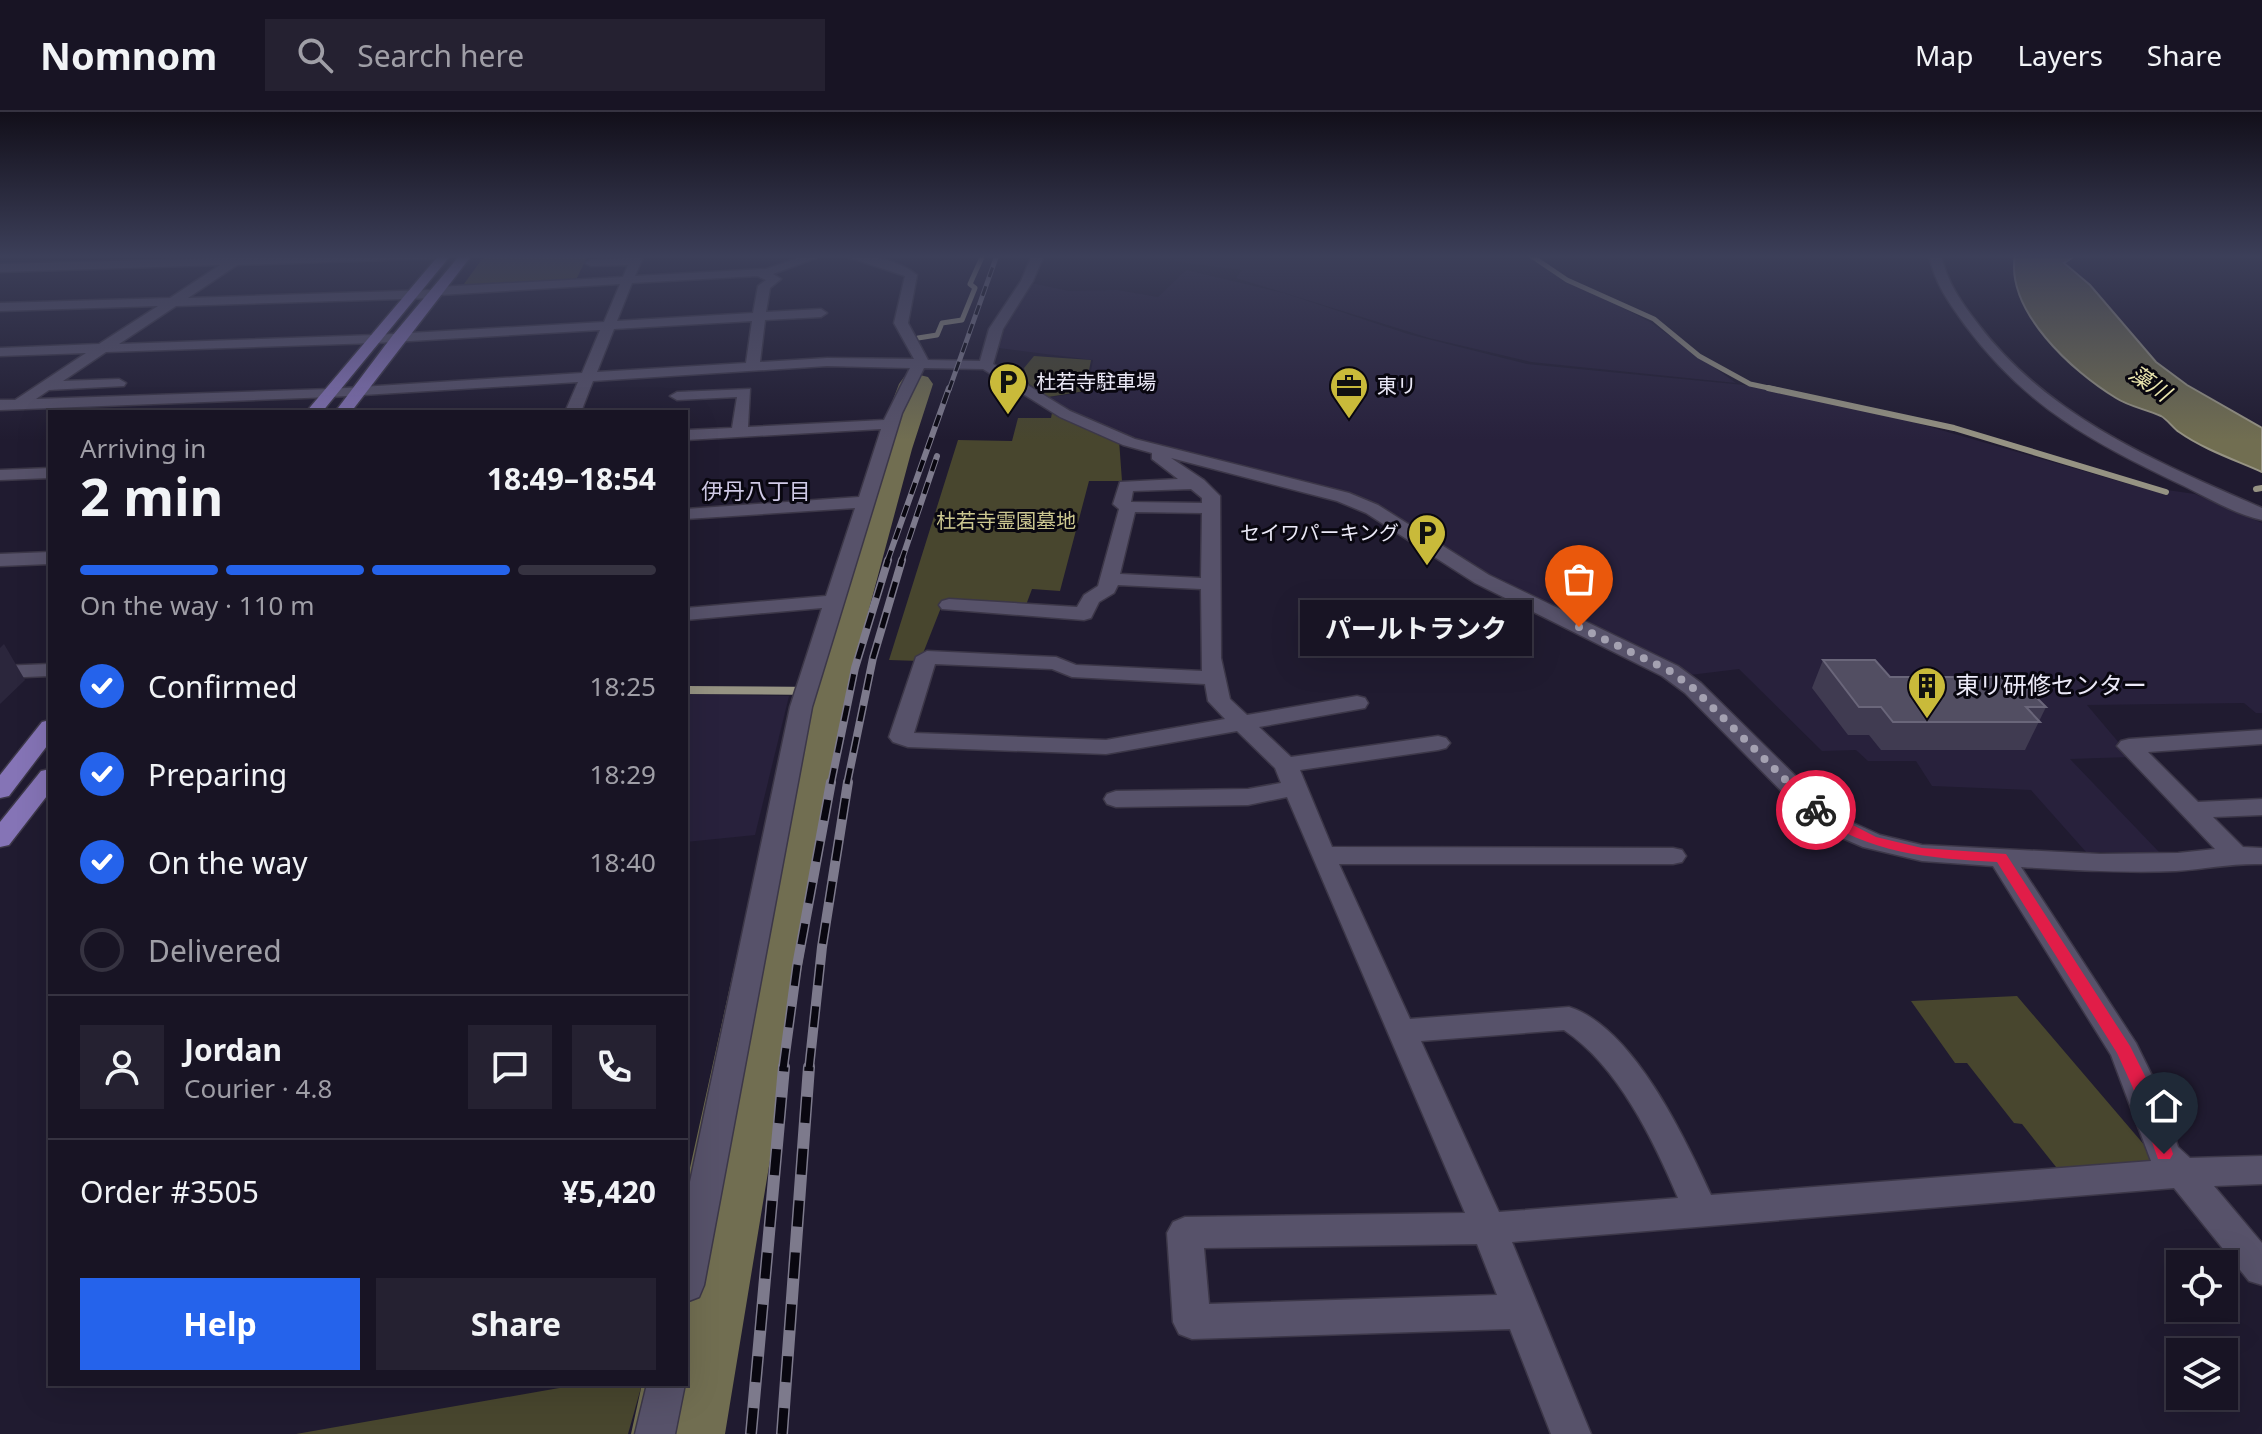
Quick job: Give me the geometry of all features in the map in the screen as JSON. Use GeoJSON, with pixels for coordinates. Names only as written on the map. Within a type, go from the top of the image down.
{"type":"FeatureCollection","features":[{"type":"Feature","properties":{"kind":"main road"},"geometry":{"type":"LineString","coordinates":[[316,410],[394,317]]}},
{"type":"Feature","properties":{"kind":"main road"},"geometry":{"type":"LineString","coordinates":[[345,410],[415,317]]}},
{"type":"Feature","properties":{"kind":"main road"},"geometry":{"type":"LineString","coordinates":[[0,791],[48,730]]}},
{"type":"Feature","properties":{"kind":"main road"},"geometry":{"type":"LineString","coordinates":[[0,839],[8,818],[48,778]]}},
{"type":"Feature","properties":{"kind":"street"},"geometry":{"type":"LineString","coordinates":[[38,322],[47,317]]}},
{"type":"Feature","properties":{"kind":"street"},"geometry":{"type":"LineString","coordinates":[[0,416],[151,317]]}},
{"type":"Feature","properties":{"kind":"street"},"geometry":{"type":"LineString","coordinates":[[574,410],[613,317]]}},
{"type":"Feature","properties":{"kind":"street"},"geometry":{"type":"LineString","coordinates":[[752,367],[760,317]]}},
{"type":"Feature","properties":{"kind":"street"},"geometry":{"type":"LineString","coordinates":[[0,352],[398,338],[765,317]]}},
{"type":"Feature","properties":{"kind":"street"},"geometry":{"type":"LineString","coordinates":[[688,1275],[801,707],[890,424],[916,364],[921,360],[901,323],[902,317]]}},
{"type":"Feature","properties":{"kind":"street"},"geometry":{"type":"LineString","coordinates":[[986,365],[996,329],[1004,317]]}},
{"type":"Feature","properties":{"kind":"street"},"geometry":{"type":"LineString","coordinates":[[1965,317],[1993,354],[2041,398],[2147,461],[2262,515]]}},
{"type":"Feature","properties":{"kind":"street"},"geometry":{"type":"LineString","coordinates":[[408,325],[482,321],[475,333]]}},
{"type":"Feature","properties":{"kind":"street"},"geometry":{"type":"LineString","coordinates":[[167,359],[187,345]]}},
{"type":"Feature","properties":{"kind":"street"},"geometry":{"type":"LineString","coordinates":[[0,405],[330,393],[827,362],[986,365],[1065,414],[1150,449],[1343,497],[1372,509],[1482,579],[1670,671],[1693,688],[1817,812],[1842,828],[1872,841],[1922,853],[2001,857],[2165,862],[2236,855],[2262,856]]}},
{"type":"Feature","properties":{"kind":"street"},"geometry":{"type":"LineString","coordinates":[[674,410],[683,371]]}},
{"type":"Feature","properties":{"kind":"street"},"geometry":{"type":"LineString","coordinates":[[46,386],[119,383]]}},
{"type":"Feature","properties":{"kind":"street"},"geometry":{"type":"LineString","coordinates":[[677,396],[745,392],[739,432]]}},
{"type":"Feature","properties":{"kind":"street"},"geometry":{"type":"LineString","coordinates":[[688,435],[890,424]]}},
{"type":"Feature","properties":{"kind":"street"},"geometry":{"type":"LineString","coordinates":[[1150,449],[1211,496],[1210,658],[1219,701],[1291,777],[1489,1228],[1571,1434]]}},
{"type":"Feature","properties":{"kind":"street"},"geometry":{"type":"LineString","coordinates":[[0,475],[48,473]]}},
{"type":"Feature","properties":{"kind":"street"},"geometry":{"type":"LineString","coordinates":[[1198,484],[1187,487],[1126,486],[1122,504],[1128,507],[1211,508]]}},
{"type":"Feature","properties":{"kind":"street"},"geometry":{"type":"LineString","coordinates":[[688,514],[866,502]]}},
{"type":"Feature","properties":{"kind":"street"},"geometry":{"type":"LineString","coordinates":[[949,605],[1084,614],[1091,599],[1107,589],[1128,507]]}},
{"type":"Feature","properties":{"kind":"street"},"geometry":{"type":"LineString","coordinates":[[0,560],[48,558]]}},
{"type":"Feature","properties":{"kind":"street"},"geometry":{"type":"LineString","coordinates":[[1110,579],[1209,584]]}},
{"type":"Feature","properties":{"kind":"street"},"geometry":{"type":"LineString","coordinates":[[688,614],[835,601]]}},
{"type":"Feature","properties":{"kind":"street"},"geometry":{"type":"LineString","coordinates":[[1216,678],[1072,671],[1056,663],[927,657],[901,737],[908,740],[1106,747],[1357,703]]}},
{"type":"Feature","properties":{"kind":"street"},"geometry":{"type":"LineString","coordinates":[[0,672],[48,670]]}},
{"type":"Feature","properties":{"kind":"street"},"geometry":{"type":"LineString","coordinates":[[2236,855],[2129,746],[2262,737]]}},
{"type":"Feature","properties":{"kind":"street"},"geometry":{"type":"LineString","coordinates":[[1116,799],[1248,797],[1291,777],[1438,743]]}},
{"type":"Feature","properties":{"kind":"street"},"geometry":{"type":"LineString","coordinates":[[2191,810],[2262,807]]}},
{"type":"Feature","properties":{"kind":"street"},"geometry":{"type":"LineString","coordinates":[[1323,855],[1673,856]]}},
{"type":"Feature","properties":{"kind":"street"},"geometry":{"type":"LineString","coordinates":[[2001,857],[2125,1051],[2142,1088],[2164,1154],[2262,1269]]}},
{"type":"Feature","properties":{"kind":"street"},"geometry":{"type":"LineString","coordinates":[[1401,1031],[1569,1018],[1598,1037],[1665,1130],[1701,1211]]}},
{"type":"Feature","properties":{"kind":"street"},"geometry":{"type":"LineString","coordinates":[[1522,1311],[1192,1322],[1185,1233],[1489,1228],[2182,1173],[2262,1170]]}},
{"type":"Feature","properties":{"kind":"street"},"geometry":{"type":"LineString","coordinates":[[655,1434],[666,1386]]}},
{"type":"Feature","properties":{"kind":"shaded area"},"geometry":{"type":"Polygon","coordinates":[[[1010,317],[1356,317],[1408,334],[1527,364],[1744,385],[1906,420],[2132,485],[2195,494],[2262,523],[2262,713],[2256,713],[2244,703],[2087,705],[2131,757],[2070,759],[2159,852],[2086,852],[2031,790],[1932,786],[1916,761],[1868,761],[1856,750],[1822,751],[1739,669],[1690,675],[1485,576],[1382,509],[1142,441],[1076,415],[1044,398],[1087,392],[1093,360],[999,348],[1010,317]]]}},
{"type":"Feature","properties":{"kind":"shaded area"},"geometry":{"type":"Polygon","coordinates":[[[1360,317],[1640,317],[1736,383],[1531,362],[1429,338],[1360,317]]]}},
{"type":"Feature","properties":{"kind":"shaded area"},"geometry":{"type":"Polygon","coordinates":[[[688,694],[789,696],[755,835],[688,842],[688,694]]]}},
{"type":"Feature","properties":{"kind":"green space"},"geometry":{"type":"Polygon","coordinates":[[[1034,356],[1091,360],[1085,391],[1048,397],[1029,384],[1024,368],[1034,356]]]}},
{"type":"Feature","properties":{"kind":"green space","name":"杜若寺霊園墓地"},"geometry":{"type":"Polygon","coordinates":[[[1052,413],[1119,440],[1122,481],[1089,481],[1060,591],[1032,589],[1026,605],[944,600],[920,661],[889,660],[958,440],[1012,441],[1018,418],[1051,418],[1052,413]]]}},
{"type":"Feature","properties":{"kind":"green space"},"geometry":{"type":"Polygon","coordinates":[[[2017,996],[2152,1154],[2151,1165],[2060,1172],[2022,1124],[2014,1123],[1967,1063],[1955,1063],[1911,1001],[2017,996]]]}},
{"type":"Feature","properties":{"kind":"green space"},"geometry":{"type":"Polygon","coordinates":[[[571,1386],[641,1386],[628,1434],[296,1434],[571,1386]]]}},
{"type":"Feature","properties":{"kind":"water","name":"藻川"},"geometry":{"type":"Polygon","coordinates":[[[2117,317],[2156,362],[2187,385],[2262,428],[2262,472],[2198,444],[2161,416],[2121,401],[2099,387],[2063,356],[2031,318],[2117,317]]]}},
{"type":"Feature","properties":{"kind":"building"},"geometry":{"type":"Polygon","coordinates":[[[1823,660],[1875,660],[1890,677],[2016,677],[2046,707],[2026,707],[2040,722],[1893,722],[1881,707],[1859,707],[1823,660]]]}},
{"type":"Feature","properties":{"kind":"waterway"},"geometry":{"type":"LineString","coordinates":[[918,338],[937,335],[942,323],[962,320],[963,317]]}},
{"type":"Feature","properties":{"kind":"waterway"},"geometry":{"type":"LineString","coordinates":[[1649,317],[1699,356],[1750,384],[1778,390]]}},
{"type":"Feature","properties":{"kind":"waterway"},"geometry":{"type":"LineString","coordinates":[[688,1382],[821,691],[893,449],[916,384]]}},
{"type":"Feature","properties":{"kind":"waterway"},"geometry":{"type":"LineString","coordinates":[[1768,388],[1954,428],[2166,492]]}},
{"type":"Feature","properties":{"kind":"waterway"},"geometry":{"type":"LineString","coordinates":[[2256,489],[2262,488]]}},
{"type":"Feature","properties":{"kind":"waterway"},"geometry":{"type":"LineString","coordinates":[[688,690],[821,691]]}},
{"type":"Feature","properties":{"kind":"waterway"},"geometry":{"type":"LineString","coordinates":[[678,1434],[687,1386]]}},
{"type":"Feature","properties":{"kind":"railway"},"geometry":{"type":"LineString","coordinates":[[949,390],[975,317]]}},
{"type":"Feature","properties":{"kind":"railway"},"geometry":{"type":"LineString","coordinates":[[887,562],[949,388]]}},
{"type":"Feature","properties":{"kind":"railway"},"geometry":{"type":"LineString","coordinates":[[901,562],[937,456]]}},
{"type":"Feature","properties":{"kind":"railway"},"geometry":{"type":"LineString","coordinates":[[831,784],[855,668],[888,560]]}},
{"type":"Feature","properties":{"kind":"railway"},"geometry":{"type":"LineString","coordinates":[[847,784],[873,658],[902,560]]}},
{"type":"Feature","properties":{"kind":"railway"},"geometry":{"type":"LineString","coordinates":[[783,1069],[797,966],[831,782]]}},
{"type":"Feature","properties":{"kind":"railway"},"geometry":{"type":"LineString","coordinates":[[809,1069],[822,947],[848,782]]}},
{"type":"Feature","properties":{"kind":"railway"},"geometry":{"type":"LineString","coordinates":[[751,1434],[784,1067]]}},
{"type":"Feature","properties":{"kind":"railway"},"geometry":{"type":"LineString","coordinates":[[782,1434],[809,1067]]}},
{"type":"Feature","properties":{"kind":"way so far"},"geometry":{"type":"LineString","coordinates":[[1579,627],[1670,671],[1693,688],[1816,810]]}},
{"type":"Feature","properties":{"kind":"place","name":"杜若寺駐車場"},"geometry":{"type":"Point","coordinates":[1008,416]}},
{"type":"Feature","properties":{"kind":"place","name":"東リ"},"geometry":{"type":"Point","coordinates":[1349,420]}},
{"type":"Feature","properties":{"kind":"place","name":"セイワパーキング"},"geometry":{"type":"Point","coordinates":[1427,567]}},
{"type":"Feature","properties":{"kind":"place","name":"パールトランク"},"geometry":{"type":"Point","coordinates":[1579,627]}},
{"type":"Feature","properties":{"kind":"place","name":"東リ研修センター"},"geometry":{"type":"Point","coordinates":[1927,720]}},
{"type":"Feature","properties":{"kind":"district","name":"伊丹八丁目"},"geometry":{"type":"Point","coordinates":[756,491]}},
{"type":"Feature","properties":{"kind":"route"},"geometry":{"type":"LineString","coordinates":[[1816,810],[1842,828],[1872,841],[1922,853],[2001,857],[2125,1051],[2142,1088],[2164,1154]]}}]}
